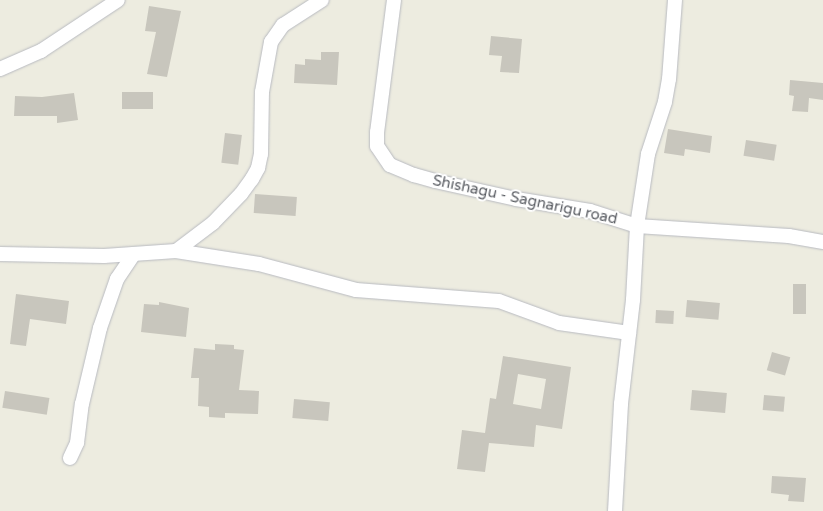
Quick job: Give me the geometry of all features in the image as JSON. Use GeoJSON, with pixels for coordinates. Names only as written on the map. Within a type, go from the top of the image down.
{"type":"FeatureCollection","features":[{"type":"Feature","properties":{"kind":"street"},"geometry":{"type":"LineString","coordinates":[[0,69],[41,51],[118,0]]}},
{"type":"Feature","properties":{"kind":"street"},"geometry":{"type":"LineString","coordinates":[[176,251],[213,222],[241,194],[252,179],[258,168],[261,154],[262,92],[271,42],[282,25],[322,0]]}},
{"type":"Feature","properties":{"kind":"street","name":"Shishagu - Sagnarigu road"},"geometry":{"type":"LineString","coordinates":[[394,0],[377,132],[378,146],[382,156],[390,165],[435,181],[516,199],[590,211],[637,226],[629,333],[621,404],[615,511]]}},
{"type":"Feature","properties":{"kind":"street"},"geometry":{"type":"LineString","coordinates":[[675,0],[669,79],[665,102],[648,154],[637,226],[789,236],[823,242]]}},
{"type":"Feature","properties":{"kind":"street"},"geometry":{"type":"LineString","coordinates":[[0,254],[134,254],[176,251],[259,264],[356,290],[499,301],[559,323],[629,333]]}},
{"type":"Feature","properties":{"kind":"street"},"geometry":{"type":"LineString","coordinates":[[70,458],[78,443],[82,404],[100,328],[117,279],[134,254]]}},
{"type":"Feature","properties":{"kind":"building"},"geometry":{"type":"Polygon","coordinates":[[[149,6],[181,11],[167,77],[147,74],[156,32],[145,31],[149,6]]]}},
{"type":"Feature","properties":{"kind":"building"},"geometry":{"type":"Polygon","coordinates":[[[491,36],[522,39],[519,73],[500,72],[502,56],[489,55],[491,36]]]}},
{"type":"Feature","properties":{"kind":"building"},"geometry":{"type":"Polygon","coordinates":[[[321,52],[339,52],[337,85],[294,83],[295,64],[305,65],[305,59],[321,60],[321,52]]]}},
{"type":"Feature","properties":{"kind":"building"},"geometry":{"type":"Polygon","coordinates":[[[790,80],[823,83],[823,100],[809,98],[808,112],[792,111],[794,96],[789,95],[790,80]]]}},
{"type":"Feature","properties":{"kind":"building"},"geometry":{"type":"Polygon","coordinates":[[[122,92],[153,92],[153,109],[122,109],[122,92]]]}},
{"type":"Feature","properties":{"kind":"building"},"geometry":{"type":"Polygon","coordinates":[[[74,93],[78,120],[57,123],[57,116],[14,116],[15,96],[42,97],[74,93]]]}},
{"type":"Feature","properties":{"kind":"building"},"geometry":{"type":"Polygon","coordinates":[[[668,129],[712,136],[710,153],[685,149],[684,156],[664,153],[668,129]]]}},
{"type":"Feature","properties":{"kind":"building"},"geometry":{"type":"Polygon","coordinates":[[[225,133],[242,135],[238,165],[221,163],[225,133]]]}},
{"type":"Feature","properties":{"kind":"building"},"geometry":{"type":"Polygon","coordinates":[[[746,140],[777,145],[774,161],[743,156],[746,140]]]}},
{"type":"Feature","properties":{"kind":"building"},"geometry":{"type":"Polygon","coordinates":[[[255,194],[297,197],[296,216],[254,213],[255,194]]]}},
{"type":"Feature","properties":{"kind":"building"},"geometry":{"type":"Polygon","coordinates":[[[793,284],[806,284],[806,314],[793,314],[793,284]]]}},
{"type":"Feature","properties":{"kind":"building"},"geometry":{"type":"Polygon","coordinates":[[[16,294],[69,301],[66,324],[30,319],[26,346],[10,344],[16,294]]]}},
{"type":"Feature","properties":{"kind":"building"},"geometry":{"type":"Polygon","coordinates":[[[687,300],[720,303],[718,320],[686,317],[687,300]]]}},
{"type":"Feature","properties":{"kind":"building"},"geometry":{"type":"Polygon","coordinates":[[[159,302],[189,308],[186,337],[141,332],[144,304],[159,305],[159,302]]]}},
{"type":"Feature","properties":{"kind":"building"},"geometry":{"type":"Polygon","coordinates":[[[656,310],[674,311],[673,324],[655,323],[656,310]]]}},
{"type":"Feature","properties":{"kind":"building"},"geometry":{"type":"Polygon","coordinates":[[[215,344],[234,345],[234,349],[244,350],[239,390],[259,391],[258,414],[225,413],[225,418],[209,417],[209,407],[198,406],[199,378],[191,378],[194,348],[215,350],[215,344]]]}},
{"type":"Feature","properties":{"kind":"building"},"geometry":{"type":"Polygon","coordinates":[[[772,352],[790,357],[785,376],[767,370],[772,352]]]}},
{"type":"Feature","properties":{"kind":"building"},"geometry":{"type":"Polygon","coordinates":[[[503,356],[571,367],[562,429],[536,425],[534,447],[489,443],[485,472],[457,469],[462,430],[485,433],[490,398],[496,399],[503,356]],[[518,374],[513,404],[541,409],[546,379],[518,374]]]}},
{"type":"Feature","properties":{"kind":"building"},"geometry":{"type":"Polygon","coordinates":[[[692,390],[727,393],[725,413],[690,410],[692,390]]]}},
{"type":"Feature","properties":{"kind":"building"},"geometry":{"type":"Polygon","coordinates":[[[5,391],[49,398],[47,415],[2,408],[5,391]]]}},
{"type":"Feature","properties":{"kind":"building"},"geometry":{"type":"Polygon","coordinates":[[[764,395],[785,397],[784,412],[763,410],[764,395]]]}},
{"type":"Feature","properties":{"kind":"building"},"geometry":{"type":"Polygon","coordinates":[[[294,399],[330,402],[328,421],[292,418],[294,399]]]}},
{"type":"Feature","properties":{"kind":"building"},"geometry":{"type":"Polygon","coordinates":[[[772,476],[806,478],[804,502],[788,501],[789,495],[771,493],[772,476]]]}}]}
